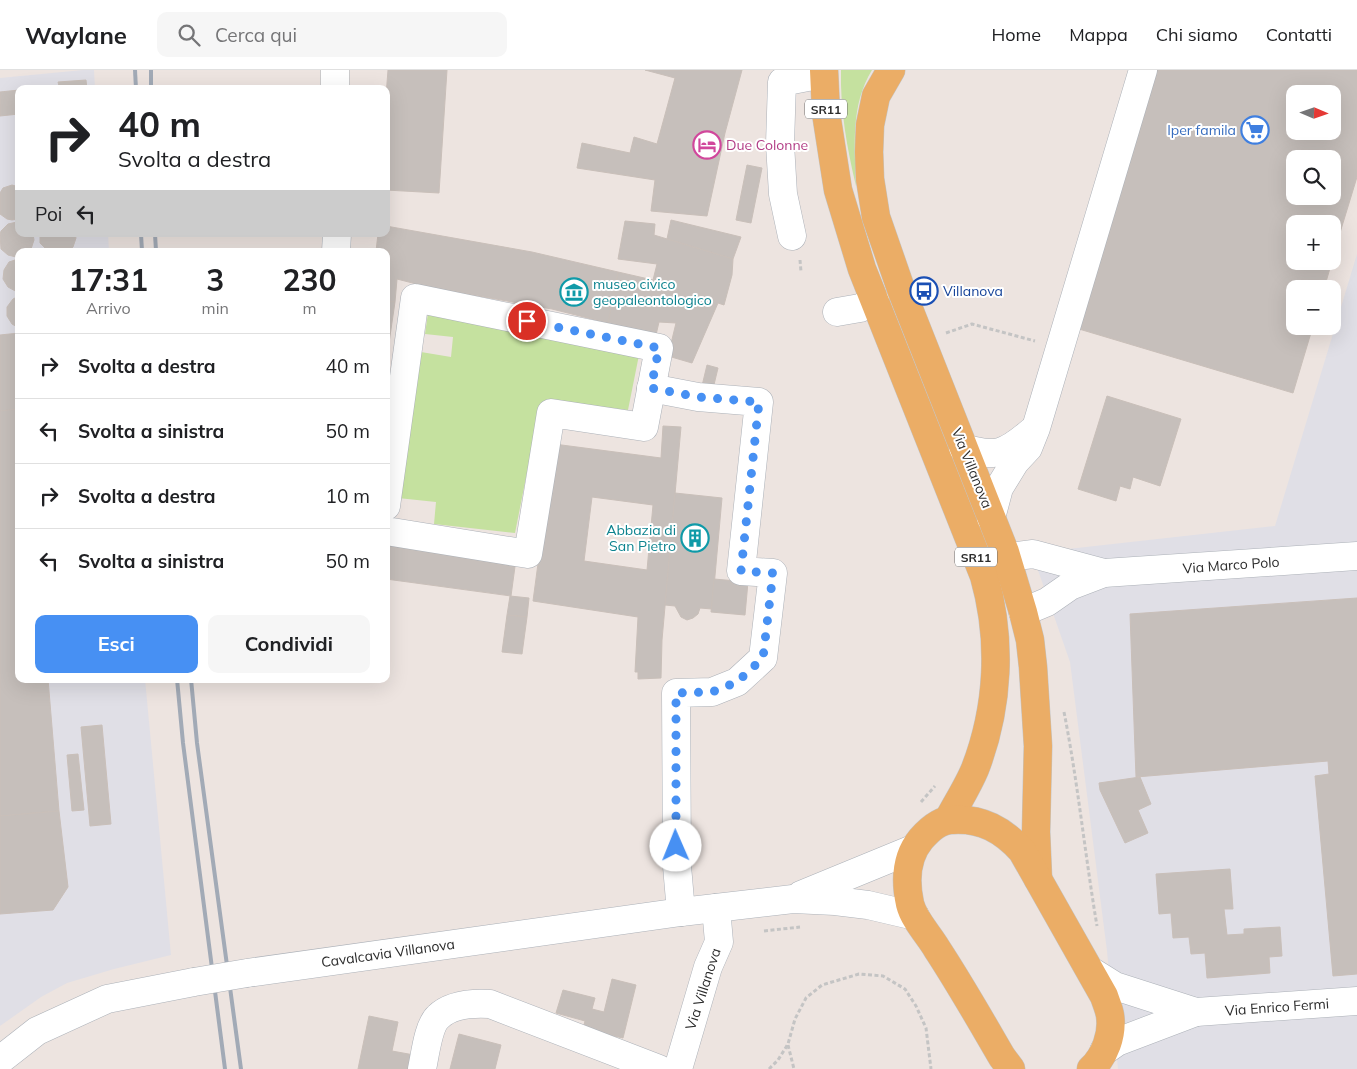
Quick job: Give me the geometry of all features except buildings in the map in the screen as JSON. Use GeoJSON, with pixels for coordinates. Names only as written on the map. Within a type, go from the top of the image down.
{"type":"FeatureCollection","features":[{"type":"Feature","properties":{"kind":"main road","name":"Via Villanova"},"geometry":{"type":"LineString","coordinates":[[891,70],[876,96],[870,125],[868,152],[872,198],[876,217],[901,289],[991,518],[1024,612],[1033,667],[1038,746],[1038,879]]}},
{"type":"Feature","properties":{"kind":"main road","name":"SR11"},"geometry":{"type":"LineString","coordinates":[[824,72],[826,113],[838,190],[862,269],[984,576],[994,620],[996,663],[990,716],[984,743],[974,770],[948,820]]}},
{"type":"Feature","properties":{"kind":"main road"},"geometry":{"type":"LineString","coordinates":[[1011,1069],[937,948],[915,916],[910,905],[907,887],[907,868],[913,849],[929,830],[948,820],[966,819],[988,825],[1004,833],[1022,851],[1104,996],[1110,1015],[1110,1033],[1097,1063]]}},
{"type":"Feature","properties":{"kind":"street"},"geometry":{"type":"LineString","coordinates":[[335,70],[335,85]]}},
{"type":"Feature","properties":{"kind":"street"},"geometry":{"type":"LineString","coordinates":[[991,518],[999,488],[1015,462],[1028,448],[1036,428],[1143,70]]}},
{"type":"Feature","properties":{"kind":"street"},"geometry":{"type":"LineString","coordinates":[[792,236],[783,194],[780,144],[782,82],[824,72]]}},
{"type":"Feature","properties":{"kind":"street"},"geometry":{"type":"LineString","coordinates":[[390,476],[414,298],[659,348],[644,427],[551,413],[528,554],[390,532]]}},
{"type":"Feature","properties":{"kind":"street"},"geometry":{"type":"LineString","coordinates":[[836,312],[860,308],[875,301]]}},
{"type":"Feature","properties":{"kind":"street"},"geometry":{"type":"LineString","coordinates":[[651,388],[698,397],[759,402],[741,571],[773,573],[763,658],[737,682],[712,692],[676,693],[677,866],[681,912]]}},
{"type":"Feature","properties":{"kind":"street"},"geometry":{"type":"LineString","coordinates":[[963,448],[985,454],[1008,450],[1036,428]]}},
{"type":"Feature","properties":{"kind":"street","name":"Via Marco Polo"},"geometry":{"type":"LineString","coordinates":[[1006,559],[1033,554],[1104,574]]}},
{"type":"Feature","properties":{"kind":"street","name":"Via Marco Polo"},"geometry":{"type":"LineString","coordinates":[[1024,612],[1047,602],[1070,586],[1104,574],[1357,556]]}},
{"type":"Feature","properties":{"kind":"street","name":"Cavalcavia Villanova"},"geometry":{"type":"LineString","coordinates":[[793,899],[913,849]]}},
{"type":"Feature","properties":{"kind":"street","name":"Cavalcavia Villanova"},"geometry":{"type":"LineString","coordinates":[[0,1060],[37,1031],[107,999],[247,973],[681,912],[793,899],[868,905],[915,916]]}},
{"type":"Feature","properties":{"kind":"street","name":"Via Villanova"},"geometry":{"type":"LineString","coordinates":[[678,1069],[708,966],[719,942],[716,908]]}},
{"type":"Feature","properties":{"kind":"street","name":"Via Enrico Fermi"},"geometry":{"type":"LineString","coordinates":[[1091,971],[1115,986],[1196,1012]]}},
{"type":"Feature","properties":{"kind":"street","name":"Via Enrico Fermi"},"geometry":{"type":"LineString","coordinates":[[1097,1063],[1117,1042],[1196,1012],[1357,1001]]}},
{"type":"Feature","properties":{"kind":"street"},"geometry":{"type":"LineString","coordinates":[[422,1069],[430,1032],[437,1017],[456,1007],[476,1003],[490,1004],[659,1069]]}},
{"type":"Feature","properties":{"kind":"path"},"geometry":{"type":"LineString","coordinates":[[972,324],[1044,344]]}},
{"type":"Feature","properties":{"kind":"path"},"geometry":{"type":"LineString","coordinates":[[942,325],[945,334]]}},
{"type":"Feature","properties":{"kind":"path"},"geometry":{"type":"LineString","coordinates":[[1063,703],[1075,768],[1097,929]]}},
{"type":"Feature","properties":{"kind":"path"},"geometry":{"type":"LineString","coordinates":[[917,806],[936,784]]}},
{"type":"Feature","properties":{"kind":"path"},"geometry":{"type":"LineString","coordinates":[[778,930],[803,927]]}},
{"type":"Feature","properties":{"kind":"path"},"geometry":{"type":"LineString","coordinates":[[769,1069],[778,1060],[788,1044],[795,1019],[806,998],[822,985],[859,974],[883,976],[905,989],[916,1006],[926,1028],[931,1069]]}},
{"type":"Feature","properties":{"kind":"path"},"geometry":{"type":"LineString","coordinates":[[788,1044],[794,1069]]}},
{"type":"Feature","properties":{"kind":"shaded area"},"geometry":{"type":"Polygon","coordinates":[[[94,70],[95,85],[15,85],[15,237],[108,237],[109,248],[15,248],[15,683],[145,683],[171,955],[67,983],[41,997],[0,1026],[0,78],[94,70]]]}},
{"type":"Feature","properties":{"kind":"shaded area"},"geometry":{"type":"Polygon","coordinates":[[[1357,254],[1357,1069],[1118,1069],[1107,951],[1070,662],[1032,553],[1275,526],[1333,335],[1341,335],[1341,307],[1357,254]]]}},
{"type":"Feature","properties":{"kind":"green space"},"geometry":{"type":"Polygon","coordinates":[[[841,70],[872,70],[860,98],[855,126],[856,186],[845,128],[841,70]]]}},
{"type":"Feature","properties":{"kind":"green space"},"geometry":{"type":"Polygon","coordinates":[[[428,313],[639,355],[628,410],[548,401],[539,412],[515,533],[434,524],[436,502],[398,498],[421,352],[451,357],[453,337],[425,334],[428,313]]]}},
{"type":"Feature","properties":{"kind":"railway"},"geometry":{"type":"LineString","coordinates":[[135,70],[136,85]]}},
{"type":"Feature","properties":{"kind":"railway"},"geometry":{"type":"LineString","coordinates":[[151,70],[151,85]]}},
{"type":"Feature","properties":{"kind":"railway"},"geometry":{"type":"LineString","coordinates":[[141,237],[142,248]]}},
{"type":"Feature","properties":{"kind":"railway"},"geometry":{"type":"LineString","coordinates":[[155,237],[156,248]]}},
{"type":"Feature","properties":{"kind":"railway"},"geometry":{"type":"LineString","coordinates":[[177,683],[183,743],[225,1069]]}},
{"type":"Feature","properties":{"kind":"railway"},"geometry":{"type":"LineString","coordinates":[[191,683],[197,743],[241,1069]]}},
{"type":"Feature","properties":{"kind":"place","name":"Iper famila"},"geometry":{"type":"Point","coordinates":[1255,130]}},
{"type":"Feature","properties":{"kind":"place","name":"Due Colonne"},"geometry":{"type":"Point","coordinates":[707,145]}},
{"type":"Feature","properties":{"kind":"place","name":"Villanova"},"geometry":{"type":"Point","coordinates":[924,291]}},
{"type":"Feature","properties":{"kind":"place","name":"museo civico geopaleontologico"},"geometry":{"type":"Point","coordinates":[574,292]}},
{"type":"Feature","properties":{"kind":"place","name":"Abbazia di San Pietro"},"geometry":{"type":"Point","coordinates":[695,538]}},
{"type":"Feature","properties":{"kind":"route"},"geometry":{"type":"LineString","coordinates":[[527,321],[659,348],[651,388],[698,397],[759,402],[741,571],[773,573],[763,658],[737,682],[712,692],[676,693],[676,846]]}}]}
